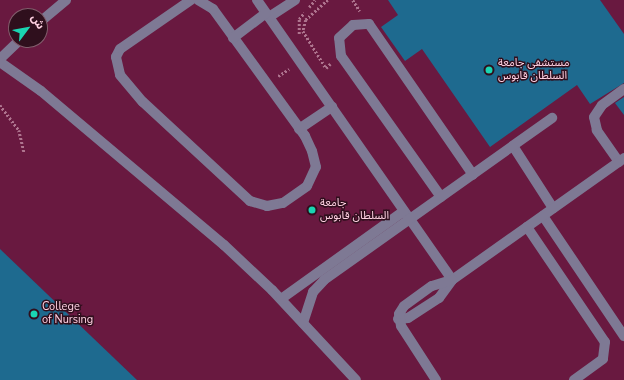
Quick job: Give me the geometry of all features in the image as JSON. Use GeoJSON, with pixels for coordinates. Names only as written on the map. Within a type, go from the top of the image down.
{"type":"FeatureCollection","features":[{"type":"Feature","properties":{"kind":"lane"},"geometry":{"type":"LineString","coordinates":[[48,15],[66,0]]}},
{"type":"Feature","properties":{"kind":"lane"},"geometry":{"type":"LineString","coordinates":[[191,0],[120,49],[116,57],[120,75],[143,102],[250,201],[267,206],[283,203],[307,186],[316,167],[312,151],[299,129],[232,38],[213,9],[198,0]]}},
{"type":"Feature","properties":{"kind":"lane"},"geometry":{"type":"LineString","coordinates":[[257,0],[452,280]]}},
{"type":"Feature","properties":{"kind":"lane"},"geometry":{"type":"LineString","coordinates":[[232,38],[295,0]]}},
{"type":"Feature","properties":{"kind":"lane"},"geometry":{"type":"LineString","coordinates":[[441,197],[341,56],[339,38],[353,25],[369,24],[473,175]]}},
{"type":"Feature","properties":{"kind":"lane"},"geometry":{"type":"LineString","coordinates":[[12,48],[0,60],[41,91],[186,211],[281,299],[356,380]]}},
{"type":"Feature","properties":{"kind":"lane"},"geometry":{"type":"LineString","coordinates":[[436,380],[398,319],[408,318],[439,298],[452,280],[621,160],[596,130],[594,117],[602,105],[624,90]]}},
{"type":"Feature","properties":{"kind":"lane"},"geometry":{"type":"LineString","coordinates":[[299,129],[332,106]]}},
{"type":"Feature","properties":{"kind":"lane"},"geometry":{"type":"LineString","coordinates":[[281,299],[407,215],[441,197],[552,118]]}},
{"type":"Feature","properties":{"kind":"lane"},"geometry":{"type":"LineString","coordinates":[[513,146],[553,208]]}},
{"type":"Feature","properties":{"kind":"lane"},"geometry":{"type":"LineString","coordinates":[[303,323],[313,292],[324,280],[407,215]]}},
{"type":"Feature","properties":{"kind":"lane"},"geometry":{"type":"LineString","coordinates":[[543,216],[624,336]]}},
{"type":"Feature","properties":{"kind":"lane"},"geometry":{"type":"LineString","coordinates":[[527,227],[605,342],[603,359],[574,380]]}},
{"type":"Feature","properties":{"kind":"path"},"geometry":{"type":"LineString","coordinates":[[328,0],[306,20],[304,31],[326,68],[341,56]]}},
{"type":"Feature","properties":{"kind":"path"},"geometry":{"type":"LineString","coordinates":[[0,105],[20,130],[24,152]]}},
{"type":"Feature","properties":{"kind":"shaded area","name":"جامعة السلطان قابوس"},"geometry":{"type":"Polygon","coordinates":[[[0,0],[624,0],[624,380],[0,380],[0,0]]]}},
{"type":"Feature","properties":{"kind":"building"},"geometry":{"type":"Polygon","coordinates":[[[388,0],[600,0],[624,34],[624,83],[590,104],[577,85],[490,147],[422,49],[405,61],[381,27],[398,15],[388,0]]]}},
{"type":"Feature","properties":{"kind":"building"},"geometry":{"type":"Polygon","coordinates":[[[624,97],[624,115],[615,103],[624,97]]]}},
{"type":"Feature","properties":{"kind":"building","name":"College of Nursing"},"geometry":{"type":"Polygon","coordinates":[[[0,249],[137,380],[0,380],[0,249]]]}},
{"type":"Feature","properties":{"kind":"place","name":"مستشفى جامعة السلطان قابوس"},"geometry":{"type":"Point","coordinates":[489,70]}},
{"type":"Feature","properties":{"kind":"place","name":"جامعة السلطان قابوس"},"geometry":{"type":"Point","coordinates":[312,210]}},
{"type":"Feature","properties":{"kind":"place","name":"College of Nursing"},"geometry":{"type":"Point","coordinates":[34,314]}}]}
